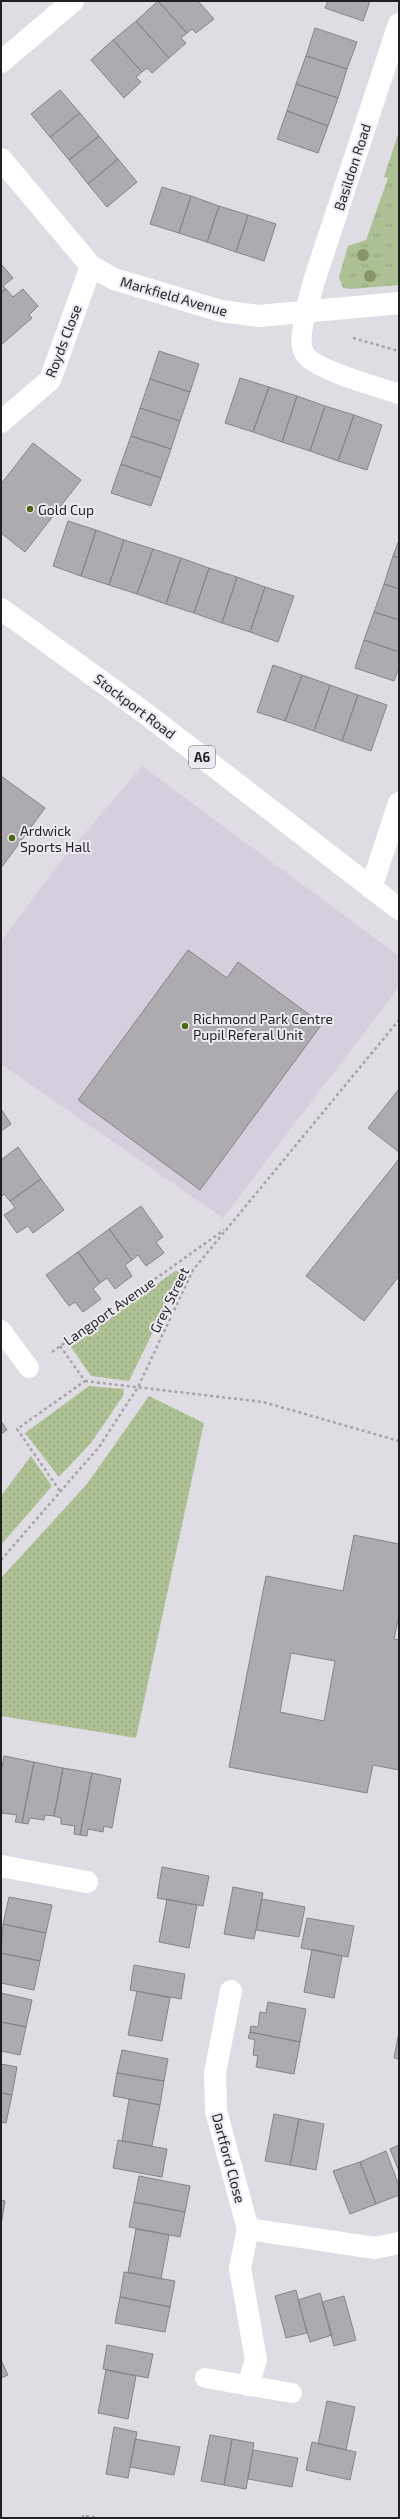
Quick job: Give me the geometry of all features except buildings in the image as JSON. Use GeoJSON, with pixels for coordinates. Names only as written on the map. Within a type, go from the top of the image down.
{"type":"FeatureCollection","features":[{"type":"Feature","properties":{"kind":"main road"},"geometry":{"type":"LineString","coordinates":[[1,62],[73,1]]}},
{"type":"Feature","properties":{"kind":"main road","name":"Basildon Road"},"geometry":{"type":"LineString","coordinates":[[306,311],[314,281],[399,24]]}},
{"type":"Feature","properties":{"kind":"main road","name":"Markfield Avenue"},"geometry":{"type":"LineString","coordinates":[[1,159],[92,266],[114,279],[221,311],[259,316],[399,303]]}},
{"type":"Feature","properties":{"kind":"main road","name":"Royds Close"},"geometry":{"type":"LineString","coordinates":[[1,422],[50,380],[92,266]]}},
{"type":"Feature","properties":{"kind":"main road","name":"Stockport Road"},"geometry":{"type":"LineString","coordinates":[[1,609],[141,710],[399,909]]}},
{"type":"Feature","properties":{"kind":"main road"},"geometry":{"type":"LineString","coordinates":[[371,888],[399,803]]}},
{"type":"Feature","properties":{"kind":"main road"},"geometry":{"type":"LineString","coordinates":[[1,1866],[87,1882]]}},
{"type":"Feature","properties":{"kind":"main road","name":"Dartford Close"},"geometry":{"type":"LineString","coordinates":[[231,1991],[215,2073],[216,2111],[248,2229],[240,2268],[256,2360],[248,2386]]}},
{"type":"Feature","properties":{"kind":"main road"},"geometry":{"type":"LineString","coordinates":[[248,2229],[375,2248],[399,2243]]}},
{"type":"Feature","properties":{"kind":"lane"},"geometry":{"type":"LineString","coordinates":[[306,311],[302,340],[304,353],[315,365],[399,394]]}},
{"type":"Feature","properties":{"kind":"lane"},"geometry":{"type":"LineString","coordinates":[[1,1330],[29,1368]]}},
{"type":"Feature","properties":{"kind":"lane"},"geometry":{"type":"LineString","coordinates":[[205,2378],[292,2392]]}},
{"type":"Feature","properties":{"kind":"path","name":"Grey Street"},"geometry":{"type":"LineString","coordinates":[[1,1560],[100,1447],[138,1387],[193,1270],[399,1020]]}},
{"type":"Feature","properties":{"kind":"path","name":"Langport Avenue"},"geometry":{"type":"LineString","coordinates":[[29,1368],[228,1227]]}},
{"type":"Feature","properties":{"kind":"path"},"geometry":{"type":"LineString","coordinates":[[60,1346],[85,1381]]}},
{"type":"Feature","properties":{"kind":"path"},"geometry":{"type":"LineString","coordinates":[[60,1491],[17,1429],[85,1381],[263,1402],[399,1441]]}},
{"type":"Feature","properties":{"kind":"path"},"geometry":{"type":"LineString","coordinates":[[83,2518],[83,2515],[97,2518]]}},
{"type":"Feature","properties":{"kind":"shaded area","name":"Richmond Park Centre Pupil Referal Unit"},"geometry":{"type":"Polygon","coordinates":[[[142,766],[399,956],[399,987],[223,1218],[1,1064],[1,941],[56,867],[142,766]]]}},
{"type":"Feature","properties":{"kind":"green space"},"geometry":{"type":"Polygon","coordinates":[[[399,131],[399,285],[351,289],[343,288],[339,277],[348,246],[366,240],[388,178],[384,177],[399,131]]]}},
{"type":"Feature","properties":{"kind":"green space"},"geometry":{"type":"Polygon","coordinates":[[[175,1271],[182,1272],[129,1381],[91,1376],[71,1347],[175,1271]]]}},
{"type":"Feature","properties":{"kind":"green space"},"geometry":{"type":"Polygon","coordinates":[[[89,1386],[124,1389],[123,1396],[91,1443],[59,1477],[25,1433],[89,1386]]]}},
{"type":"Feature","properties":{"kind":"green space"},"geometry":{"type":"Polygon","coordinates":[[[149,1396],[204,1423],[136,1738],[1,1716],[1,1578],[87,1484],[149,1396]]]}},
{"type":"Feature","properties":{"kind":"green space"},"geometry":{"type":"Polygon","coordinates":[[[31,1456],[52,1486],[1,1545],[1,1496],[31,1456]]]}},
{"type":"Feature","properties":{"kind":"place","name":"Gold Cup"},"geometry":{"type":"Point","coordinates":[30,509]}},
{"type":"Feature","properties":{"kind":"place","name":"Ardwick Sports Hall"},"geometry":{"type":"Point","coordinates":[12,838]}},
{"type":"Feature","properties":{"kind":"place","name":"Richmond Park Centre Pupil Referal Unit"},"geometry":{"type":"Point","coordinates":[185,1026]}}]}
